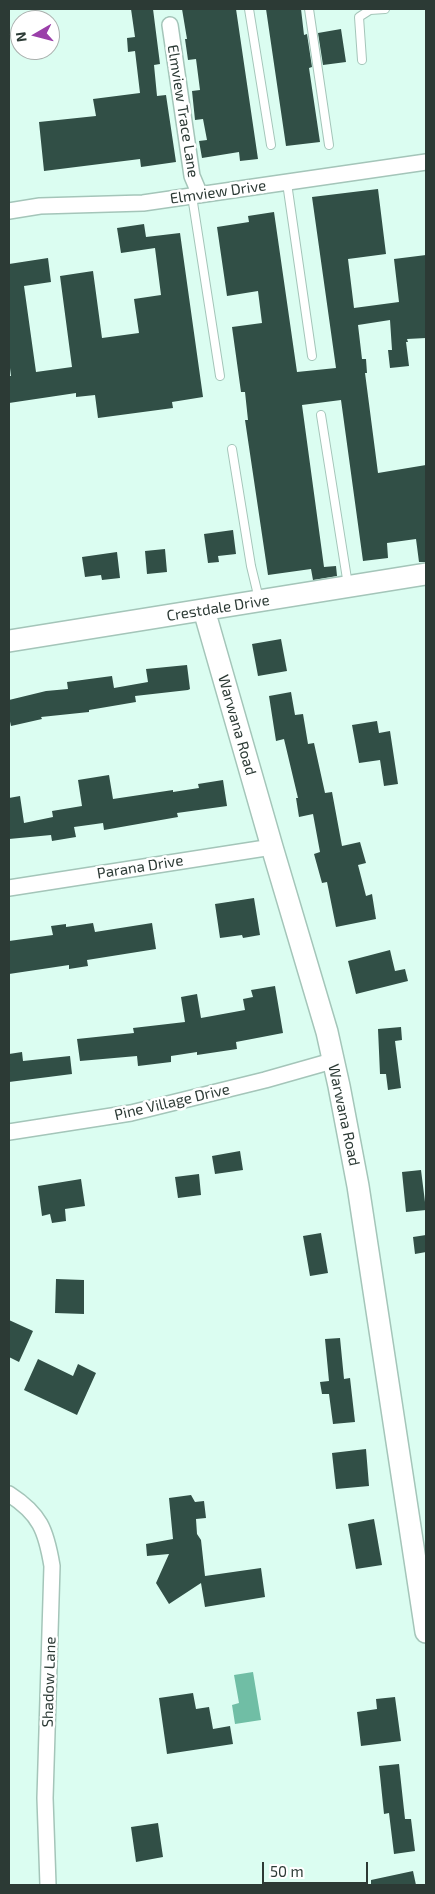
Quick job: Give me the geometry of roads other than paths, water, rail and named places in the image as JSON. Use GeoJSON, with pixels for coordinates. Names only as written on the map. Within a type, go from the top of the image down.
{"type":"FeatureCollection","features":[{"type":"Feature","properties":{"kind":"street","name":"Elmview Trace Lane"},"geometry":{"type":"LineString","coordinates":[[170,25],[196,196]]}},
{"type":"Feature","properties":{"kind":"street","name":"Elmview Drive"},"geometry":{"type":"LineString","coordinates":[[9,212],[40,206],[143,202],[196,196],[426,162]]}},
{"type":"Feature","properties":{"kind":"street","name":"Crestdale Drive"},"geometry":{"type":"LineString","coordinates":[[9,641],[426,574]]}},
{"type":"Feature","properties":{"kind":"street","name":"Warwana Road"},"geometry":{"type":"LineString","coordinates":[[204,610],[327,1032],[358,1186],[426,1632]]}},
{"type":"Feature","properties":{"kind":"street","name":"Parana Drive"},"geometry":{"type":"LineString","coordinates":[[9,888],[272,847]]}},
{"type":"Feature","properties":{"kind":"street","name":"Pine Village Drive"},"geometry":{"type":"LineString","coordinates":[[9,1132],[131,1113],[265,1080],[332,1061]]}},
{"type":"Feature","properties":{"kind":"street","name":"Shadow Lane"},"geometry":{"type":"LineString","coordinates":[[9,1494],[24,1504],[41,1524],[48,1544],[52,1566],[45,1798],[48,1885]]}},
{"type":"Feature","properties":{"kind":"lane"},"geometry":{"type":"LineString","coordinates":[[249,9],[271,145]]}},
{"type":"Feature","properties":{"kind":"lane"},"geometry":{"type":"LineString","coordinates":[[309,9],[329,145]]}},
{"type":"Feature","properties":{"kind":"lane"},"geometry":{"type":"LineString","coordinates":[[362,60],[359,17],[370,10],[385,9]]}},
{"type":"Feature","properties":{"kind":"lane"},"geometry":{"type":"LineString","coordinates":[[287,183],[312,356]]}},
{"type":"Feature","properties":{"kind":"lane"},"geometry":{"type":"LineString","coordinates":[[196,196],[220,376]]}},
{"type":"Feature","properties":{"kind":"lane"},"geometry":{"type":"LineString","coordinates":[[321,415],[348,587]]}},
{"type":"Feature","properties":{"kind":"lane"},"geometry":{"type":"LineString","coordinates":[[232,449],[251,566],[259,601]]}}]}
